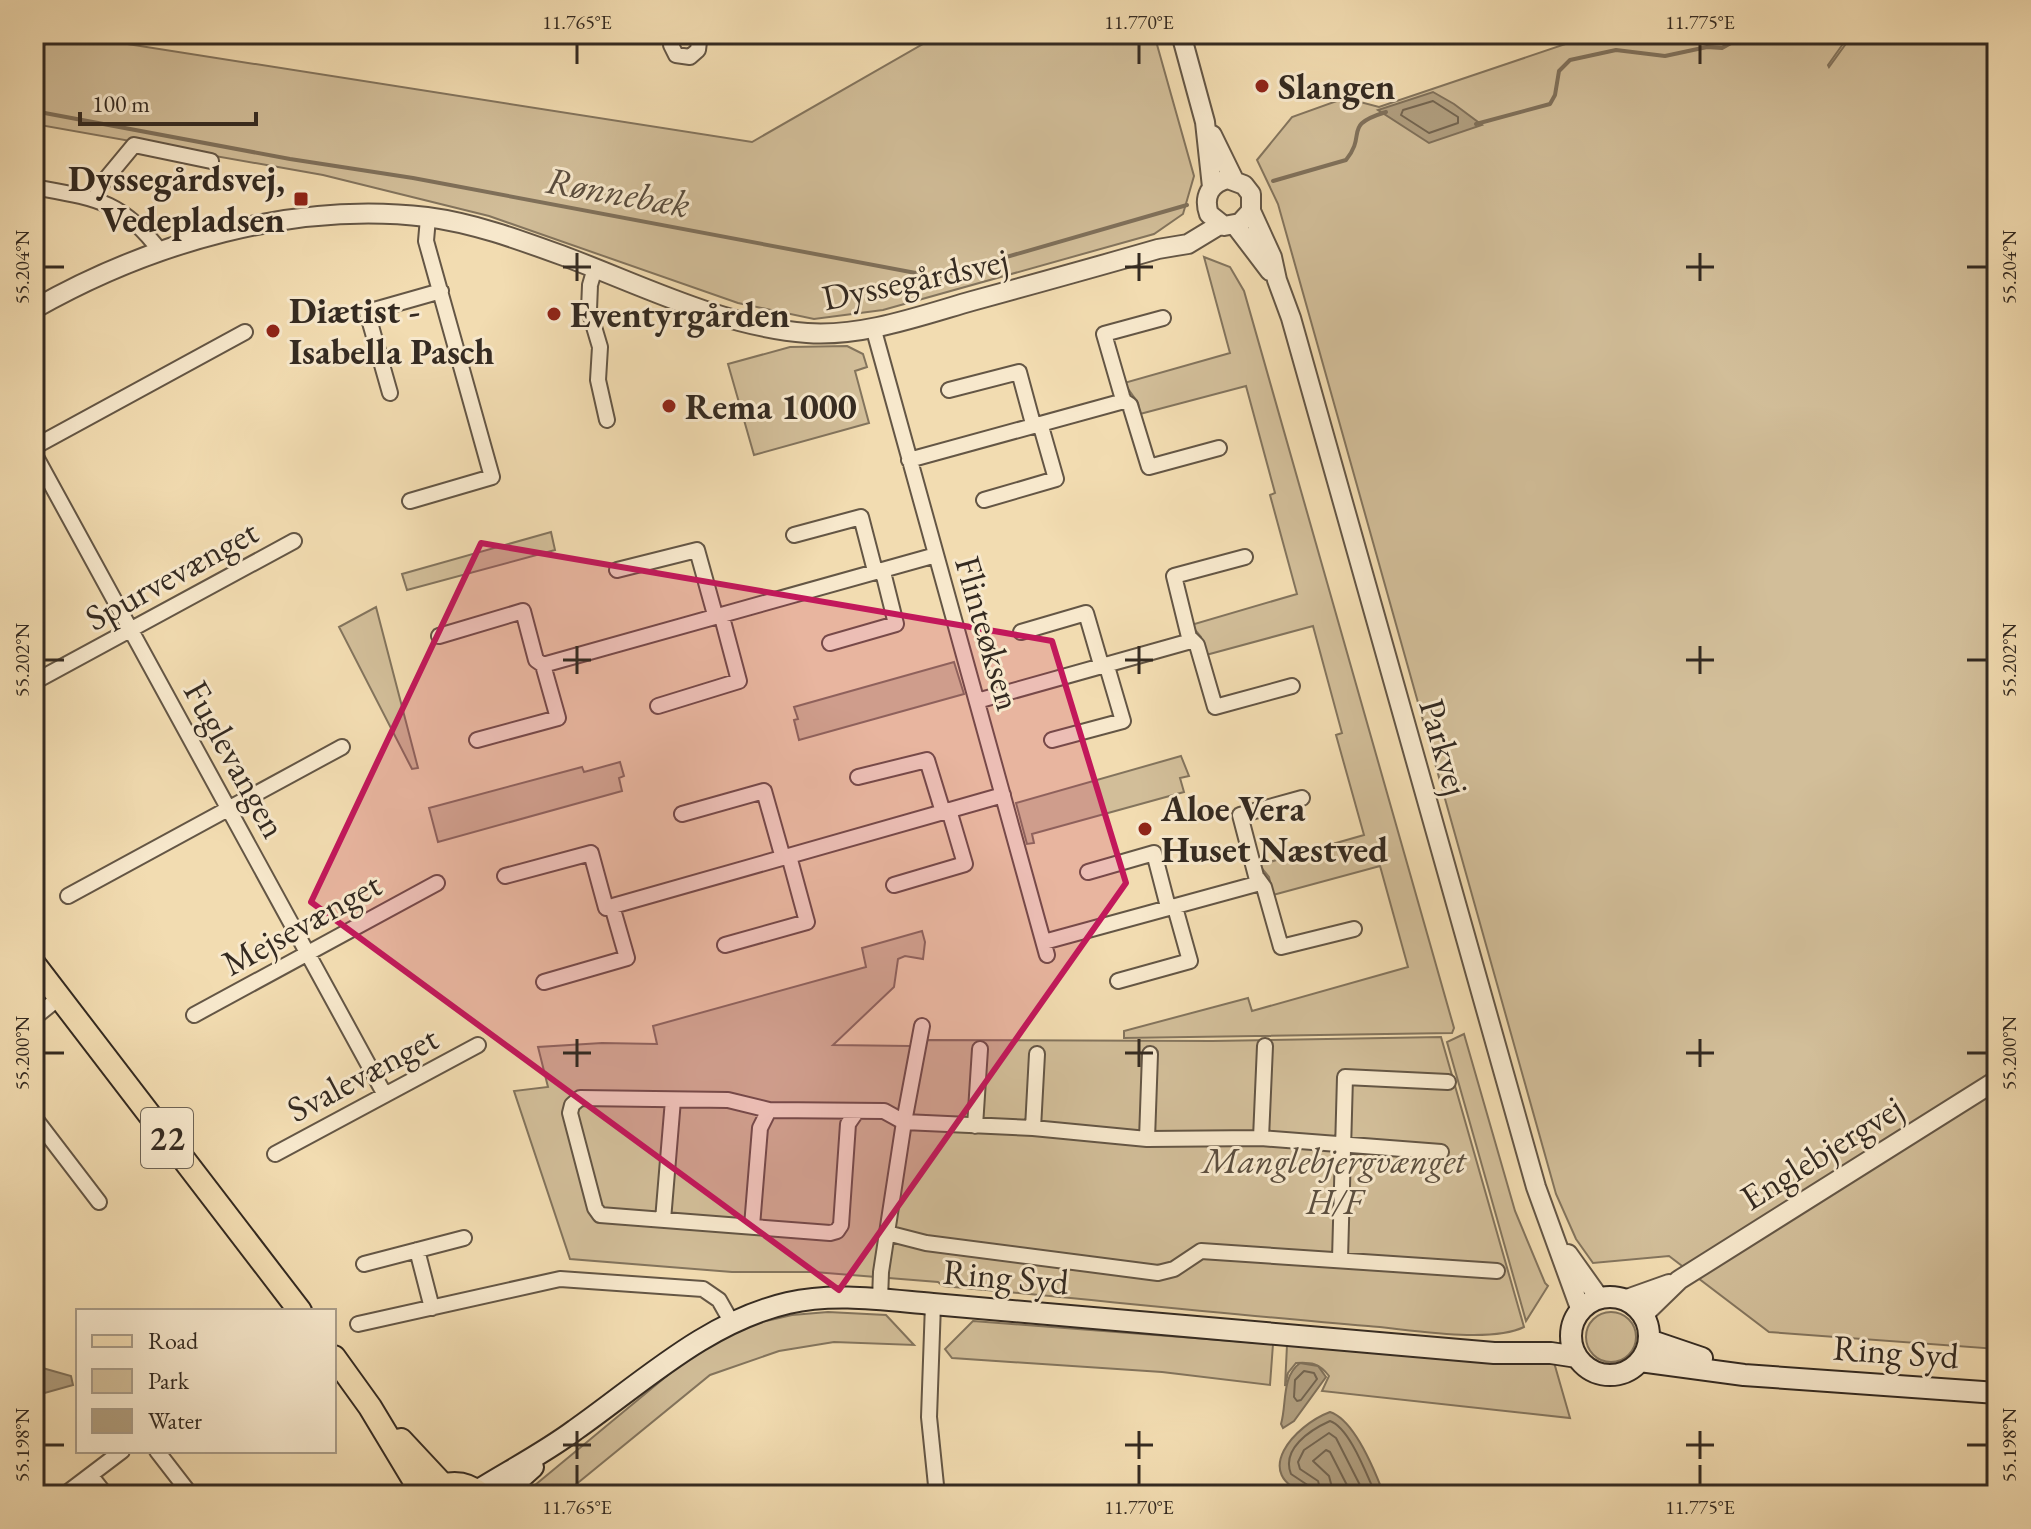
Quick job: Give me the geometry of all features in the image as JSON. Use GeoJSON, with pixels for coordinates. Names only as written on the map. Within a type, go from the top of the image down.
{"type":"FeatureCollection","features":[{"type":"Feature","properties":{"kind":"main road","name":"22"},"geometry":{"type":"LineString","coordinates":[[34,964],[298,1309]]}},
{"type":"Feature","properties":{"kind":"main road","name":"Ring Syd"},"geometry":{"type":"LineString","coordinates":[[479,1493],[572,1433],[688,1347],[732,1323],[788,1303],[817,1298],[933,1304],[1577,1357]]}},
{"type":"Feature","properties":{"kind":"main road"},"geometry":{"type":"LineString","coordinates":[[1600,1299],[1624,1300],[1643,1315],[1649,1340],[1640,1361],[1624,1373],[1603,1375],[1593,1371],[1577,1357],[1571,1332],[1581,1311],[1600,1299]]}},
{"type":"Feature","properties":{"kind":"main road","name":"Ring Syd"},"geometry":{"type":"LineString","coordinates":[[1470,1350],[1535,1344],[1571,1332]]}},
{"type":"Feature","properties":{"kind":"main road","name":"Ring Syd"},"geometry":{"type":"LineString","coordinates":[[1649,1340],[1716,1362],[1790,1377]]}},
{"type":"Feature","properties":{"kind":"main road"},"geometry":{"type":"LineString","coordinates":[[336,1360],[431,1492],[457,1484],[479,1493]]}},
{"type":"Feature","properties":{"kind":"main road","name":"Ring Syd"},"geometry":{"type":"LineString","coordinates":[[1640,1361],[1744,1375],[1997,1393]]}},
{"type":"Feature","properties":{"kind":"main road","name":"Ring Syd"},"geometry":{"type":"LineString","coordinates":[[502,1495],[572,1433]]}},
{"type":"Feature","properties":{"kind":"street"},"geometry":{"type":"LineString","coordinates":[[672,34],[671,45],[676,55],[690,57],[698,50],[700,34]]}},
{"type":"Feature","properties":{"kind":"street"},"geometry":{"type":"LineString","coordinates":[[1181,34],[1205,122],[1212,187]]}},
{"type":"Feature","properties":{"kind":"street"},"geometry":{"type":"LineString","coordinates":[[1205,122],[1234,180],[1248,189],[1253,199],[1251,211],[1245,220],[1222,221],[1207,197],[1212,187],[1222,180],[1234,180]]}},
{"type":"Feature","properties":{"kind":"street"},"geometry":{"type":"LineString","coordinates":[[96,199],[100,186],[134,145],[211,161]]}},
{"type":"Feature","properties":{"kind":"street"},"geometry":{"type":"LineString","coordinates":[[34,187],[96,199],[124,212],[144,230],[160,251]]}},
{"type":"Feature","properties":{"kind":"street","name":"Parkvej"},"geometry":{"type":"LineString","coordinates":[[1251,211],[1272,257],[1295,331],[1532,1173],[1581,1311]]}},
{"type":"Feature","properties":{"kind":"street","name":"Dyssegårdsvej"},"geometry":{"type":"LineString","coordinates":[[34,309],[90,280],[160,251],[216,235],[285,222],[360,215],[428,218],[513,237],[727,318],[809,333],[873,327],[1158,249],[1185,234],[1222,221]]}},
{"type":"Feature","properties":{"kind":"street"},"geometry":{"type":"LineString","coordinates":[[410,501],[492,477],[426,241],[428,218]]}},
{"type":"Feature","properties":{"kind":"street","name":"Parkvej"},"geometry":{"type":"LineString","coordinates":[[1222,221],[1277,280]]}},
{"type":"Feature","properties":{"kind":"street"},"geometry":{"type":"LineString","coordinates":[[595,268],[590,285],[589,310],[600,347],[598,380],[607,420]]}},
{"type":"Feature","properties":{"kind":"street"},"geometry":{"type":"LineString","coordinates":[[390,393],[367,312],[441,291]]}},
{"type":"Feature","properties":{"kind":"street"},"geometry":{"type":"LineString","coordinates":[[1163,318],[1104,334],[1124,401],[1130,405],[1149,467],[1219,448]]}},
{"type":"Feature","properties":{"kind":"street","name":"Flinteøksen"},"geometry":{"type":"LineString","coordinates":[[873,327],[1045,948],[1172,907]]}},
{"type":"Feature","properties":{"kind":"street"},"geometry":{"type":"LineString","coordinates":[[34,450],[245,332]]}},
{"type":"Feature","properties":{"kind":"street"},"geometry":{"type":"LineString","coordinates":[[949,390],[1019,372],[1032,420],[1038,425],[1056,479],[984,500]]}},
{"type":"Feature","properties":{"kind":"street"},"geometry":{"type":"LineString","coordinates":[[909,460],[1124,401]]}},
{"type":"Feature","properties":{"kind":"street","name":"Fuglevangen"},"geometry":{"type":"LineString","coordinates":[[34,450],[385,1095]]}},
{"type":"Feature","properties":{"kind":"street"},"geometry":{"type":"LineString","coordinates":[[794,535],[861,517],[874,567],[884,576],[896,624],[830,643]]}},
{"type":"Feature","properties":{"kind":"street","name":"Spurvevænget"},"geometry":{"type":"LineString","coordinates":[[34,682],[294,541]]}},
{"type":"Feature","properties":{"kind":"street"},"geometry":{"type":"LineString","coordinates":[[617,570],[697,550],[714,611],[723,621],[739,681],[658,706]]}},
{"type":"Feature","properties":{"kind":"street"},"geometry":{"type":"LineString","coordinates":[[543,665],[936,555]]}},
{"type":"Feature","properties":{"kind":"street"},"geometry":{"type":"LineString","coordinates":[[1245,557],[1174,576],[1191,641],[1197,645],[1215,707],[1292,686]]}},
{"type":"Feature","properties":{"kind":"street"},"geometry":{"type":"LineString","coordinates":[[439,636],[523,611],[536,660],[543,665],[558,718],[477,740]]}},
{"type":"Feature","properties":{"kind":"street"},"geometry":{"type":"LineString","coordinates":[[1021,632],[1086,613],[1123,721],[1052,740]]}},
{"type":"Feature","properties":{"kind":"street"},"geometry":{"type":"LineString","coordinates":[[977,701],[1191,641]]}},
{"type":"Feature","properties":{"kind":"street"},"geometry":{"type":"LineString","coordinates":[[68,896],[342,747]]}},
{"type":"Feature","properties":{"kind":"street"},"geometry":{"type":"LineString","coordinates":[[858,777],[927,760],[965,864],[894,885]]}},
{"type":"Feature","properties":{"kind":"street"},"geometry":{"type":"LineString","coordinates":[[682,814],[764,791],[786,857],[807,922],[725,945]]}},
{"type":"Feature","properties":{"kind":"street"},"geometry":{"type":"LineString","coordinates":[[505,876],[591,853],[606,908],[1003,795]]}},
{"type":"Feature","properties":{"kind":"street"},"geometry":{"type":"LineString","coordinates":[[1302,798],[1240,815],[1281,947],[1354,929]]}},
{"type":"Feature","properties":{"kind":"street"},"geometry":{"type":"LineString","coordinates":[[1088,872],[1154,853],[1167,903],[1176,911],[1190,961],[1118,981]]}},
{"type":"Feature","properties":{"kind":"street","name":"Mejsevænget"},"geometry":{"type":"LineString","coordinates":[[194,1015],[437,883]]}},
{"type":"Feature","properties":{"kind":"street"},"geometry":{"type":"LineString","coordinates":[[1172,907],[1260,883]]}},
{"type":"Feature","properties":{"kind":"street"},"geometry":{"type":"LineString","coordinates":[[544,982],[627,958],[612,906]]}},
{"type":"Feature","properties":{"kind":"street"},"geometry":{"type":"LineString","coordinates":[[34,1018],[60,997]]}},
{"type":"Feature","properties":{"kind":"street"},"geometry":{"type":"LineString","coordinates":[[880,1300],[904,1122],[922,1026]]}},
{"type":"Feature","properties":{"kind":"street","name":"Svalevænget"},"geometry":{"type":"LineString","coordinates":[[275,1154],[478,1045]]}},
{"type":"Feature","properties":{"kind":"street"},"geometry":{"type":"LineString","coordinates":[[1261,1138],[1265,1046]]}},
{"type":"Feature","properties":{"kind":"street"},"geometry":{"type":"LineString","coordinates":[[975,1126],[980,1049]]}},
{"type":"Feature","properties":{"kind":"street"},"geometry":{"type":"LineString","coordinates":[[1033,1128],[1037,1054]]}},
{"type":"Feature","properties":{"kind":"street"},"geometry":{"type":"LineString","coordinates":[[1147,1139],[1150,1054]]}},
{"type":"Feature","properties":{"kind":"street"},"geometry":{"type":"LineString","coordinates":[[1340,1259],[1345,1077],[1448,1082]]}},
{"type":"Feature","properties":{"kind":"street","name":"Englebjergvej"},"geometry":{"type":"LineString","coordinates":[[1643,1315],[1679,1280],[1997,1080]]}},
{"type":"Feature","properties":{"kind":"street"},"geometry":{"type":"LineString","coordinates":[[857,1111],[848,1124],[841,1225],[837,1231],[830,1233],[600,1215],[595,1208],[570,1113],[572,1105],[580,1098],[728,1100],[769,1110],[884,1111],[904,1122],[1033,1128],[1147,1139],[1261,1138],[1441,1152]]}},
{"type":"Feature","properties":{"kind":"street"},"geometry":{"type":"LineString","coordinates":[[663,1220],[673,1100]]}},
{"type":"Feature","properties":{"kind":"street"},"geometry":{"type":"LineString","coordinates":[[752,1226],[760,1128],[769,1110]]}},
{"type":"Feature","properties":{"kind":"street"},"geometry":{"type":"LineString","coordinates":[[34,1117],[99,1202]]}},
{"type":"Feature","properties":{"kind":"street","name":"Parkvej"},"geometry":{"type":"LineString","coordinates":[[1553,1232],[1600,1299]]}},
{"type":"Feature","properties":{"kind":"street"},"geometry":{"type":"LineString","coordinates":[[887,1233],[926,1243],[1158,1273],[1174,1269],[1201,1251],[1497,1271]]}},
{"type":"Feature","properties":{"kind":"street"},"geometry":{"type":"LineString","coordinates":[[364,1264],[464,1238]]}},
{"type":"Feature","properties":{"kind":"street"},"geometry":{"type":"LineString","coordinates":[[417,1250],[432,1308]]}},
{"type":"Feature","properties":{"kind":"street"},"geometry":{"type":"LineString","coordinates":[[358,1324],[560,1279],[703,1289],[719,1300],[732,1323]]}},
{"type":"Feature","properties":{"kind":"street","name":"Englebjergvej"},"geometry":{"type":"LineString","coordinates":[[1624,1300],[1679,1280]]}},
{"type":"Feature","properties":{"kind":"street"},"geometry":{"type":"LineString","coordinates":[[933,1304],[929,1417],[937,1495]]}},
{"type":"Feature","properties":{"kind":"street"},"geometry":{"type":"LineString","coordinates":[[64,1495],[120,1453]]}},
{"type":"Feature","properties":{"kind":"street"},"geometry":{"type":"LineString","coordinates":[[159,1453],[191,1495]]}},
{"type":"Feature","properties":{"kind":"street"},"geometry":{"type":"LineString","coordinates":[[91,1476],[106,1495]]}},
{"type":"Feature","properties":{"kind":"highlighted area"},"geometry":{"type":"Polygon","coordinates":[[[481,543],[1052,641],[1126,883],[839,1290],[311,902],[481,543]]]}},
{"type":"Feature","properties":{"kind":"green space"},"geometry":{"type":"Polygon","coordinates":[[[64,34],[752,142],[930,40],[962,34],[1154,34],[1194,176],[1183,214],[1154,234],[883,310],[814,319],[738,303],[489,216],[323,175],[34,124],[34,51],[64,34]]]}},
{"type":"Feature","properties":{"kind":"green space"},"geometry":{"type":"Polygon","coordinates":[[[1595,34],[1850,34],[1829,67],[1853,34],[1997,34],[1997,1349],[1769,1332],[1669,1256],[1593,1263],[1576,1239],[1556,1194],[1278,204],[1257,160],[1292,117],[1345,98],[1379,107],[1595,34]]]}},
{"type":"Feature","properties":{"kind":"green space"},"geometry":{"type":"Polygon","coordinates":[[[1204,257],[1230,267],[1244,291],[1454,1028],[1452,1033],[1124,1038],[1124,1031],[1248,998],[1252,1011],[1408,967],[1380,866],[1273,895],[1269,877],[1259,865],[1364,835],[1336,735],[1342,733],[1313,626],[1206,655],[1201,637],[1191,625],[1297,594],[1270,495],[1275,493],[1246,386],[1140,414],[1138,403],[1124,383],[1230,353],[1204,257]]]}},
{"type":"Feature","properties":{"kind":"green space"},"geometry":{"type":"Polygon","coordinates":[[[847,346],[863,354],[867,367],[855,371],[869,423],[754,455],[728,364],[790,347],[847,346]]]}},
{"type":"Feature","properties":{"kind":"green space"},"geometry":{"type":"Polygon","coordinates":[[[551,532],[555,550],[407,590],[402,574],[551,532]]]}},
{"type":"Feature","properties":{"kind":"green space"},"geometry":{"type":"Polygon","coordinates":[[[376,607],[418,768],[412,769],[339,627],[376,607]]]}},
{"type":"Feature","properties":{"kind":"green space"},"geometry":{"type":"Polygon","coordinates":[[[954,662],[964,694],[799,740],[794,707],[954,662]]]}},
{"type":"Feature","properties":{"kind":"green space"},"geometry":{"type":"Polygon","coordinates":[[[1181,756],[1189,776],[1180,778],[1184,792],[1032,834],[1034,843],[1027,844],[1016,803],[1181,756]]]}},
{"type":"Feature","properties":{"kind":"green space"},"geometry":{"type":"Polygon","coordinates":[[[620,762],[624,776],[619,778],[622,791],[438,842],[429,808],[582,767],[584,772],[620,762]]]}},
{"type":"Feature","properties":{"kind":"green space","name":"Manglebjergvænget H/F"},"geometry":{"type":"Polygon","coordinates":[[[922,931],[925,942],[923,959],[905,956],[898,959],[894,987],[833,1045],[910,1046],[927,1040],[1212,1041],[1441,1037],[1524,1327],[1490,1334],[1448,1334],[943,1286],[938,1282],[814,1272],[732,1272],[570,1259],[514,1091],[548,1087],[538,1047],[657,1044],[653,1026],[866,967],[862,948],[922,931]]]}},
{"type":"Feature","properties":{"kind":"green space"},"geometry":{"type":"Polygon","coordinates":[[[1464,1034],[1515,1211],[1548,1286],[1526,1321],[1447,1042],[1464,1034]]]}},
{"type":"Feature","properties":{"kind":"green space"},"geometry":{"type":"Polygon","coordinates":[[[828,1312],[886,1315],[914,1345],[834,1342],[779,1351],[710,1375],[563,1495],[523,1495],[686,1360],[721,1339],[758,1323],[792,1315],[828,1312]]]}},
{"type":"Feature","properties":{"kind":"green space"},"geometry":{"type":"Polygon","coordinates":[[[1611,1312],[1629,1319],[1636,1337],[1629,1355],[1611,1362],[1593,1355],[1586,1337],[1593,1319],[1611,1312]]]}},
{"type":"Feature","properties":{"kind":"green space"},"geometry":{"type":"Polygon","coordinates":[[[973,1321],[1273,1344],[1270,1385],[1162,1372],[952,1358],[945,1349],[973,1321]]]}},
{"type":"Feature","properties":{"kind":"green space"},"geometry":{"type":"Polygon","coordinates":[[[1287,1345],[1553,1359],[1570,1418],[1322,1391],[1329,1376],[1322,1368],[1310,1363],[1296,1363],[1288,1373],[1285,1386],[1287,1345]]]}},
{"type":"Feature","properties":{"kind":"water"},"geometry":{"type":"Polygon","coordinates":[[[1433,92],[1482,125],[1429,143],[1378,110],[1433,92]]]}},
{"type":"Feature","properties":{"kind":"water"},"geometry":{"type":"Polygon","coordinates":[[[1300,1363],[1318,1366],[1326,1377],[1294,1421],[1283,1428],[1287,1383],[1300,1363]]]}},
{"type":"Feature","properties":{"kind":"water"},"geometry":{"type":"Polygon","coordinates":[[[34,1368],[71,1376],[73,1385],[34,1396],[34,1368]]]}},
{"type":"Feature","properties":{"kind":"water"},"geometry":{"type":"Polygon","coordinates":[[[1330,1412],[1356,1435],[1384,1495],[1334,1497],[1308,1494],[1291,1486],[1282,1475],[1280,1463],[1292,1439],[1317,1418],[1330,1412]]]}},
{"type":"Feature","properties":{"kind":"waterway","name":"Rønnebæk"},"geometry":{"type":"LineString","coordinates":[[1476,124],[1550,104],[1555,95],[1559,71],[1570,60],[1616,50],[1665,56],[1707,47],[1722,48],[1747,34]]}},
{"type":"Feature","properties":{"kind":"waterway","name":"Rønnebæk"},"geometry":{"type":"LineString","coordinates":[[34,111],[290,159],[413,178],[937,277],[1187,205]]}},
{"type":"Feature","properties":{"kind":"waterway","name":"Rønnebæk"},"geometry":{"type":"LineString","coordinates":[[1273,181],[1346,160],[1359,126],[1386,112]]}},
{"type":"Feature","properties":{"kind":"place","name":"Slangen"},"geometry":{"type":"Point","coordinates":[1262,86]}},
{"type":"Feature","properties":{"kind":"place","name":"Dyssegårdsvej, Vedepladsen"},"geometry":{"type":"Point","coordinates":[301,199]}},
{"type":"Feature","properties":{"kind":"place","name":"Eventyrgården"},"geometry":{"type":"Point","coordinates":[554,314]}},
{"type":"Feature","properties":{"kind":"place","name":"Diætist - Isabella Pasch"},"geometry":{"type":"Point","coordinates":[273,331]}},
{"type":"Feature","properties":{"kind":"place","name":"Rema 1000"},"geometry":{"type":"Point","coordinates":[669,406]}},
{"type":"Feature","properties":{"kind":"place","name":"Aloe Vera Huset Næstved"},"geometry":{"type":"Point","coordinates":[1145,829]}}]}
